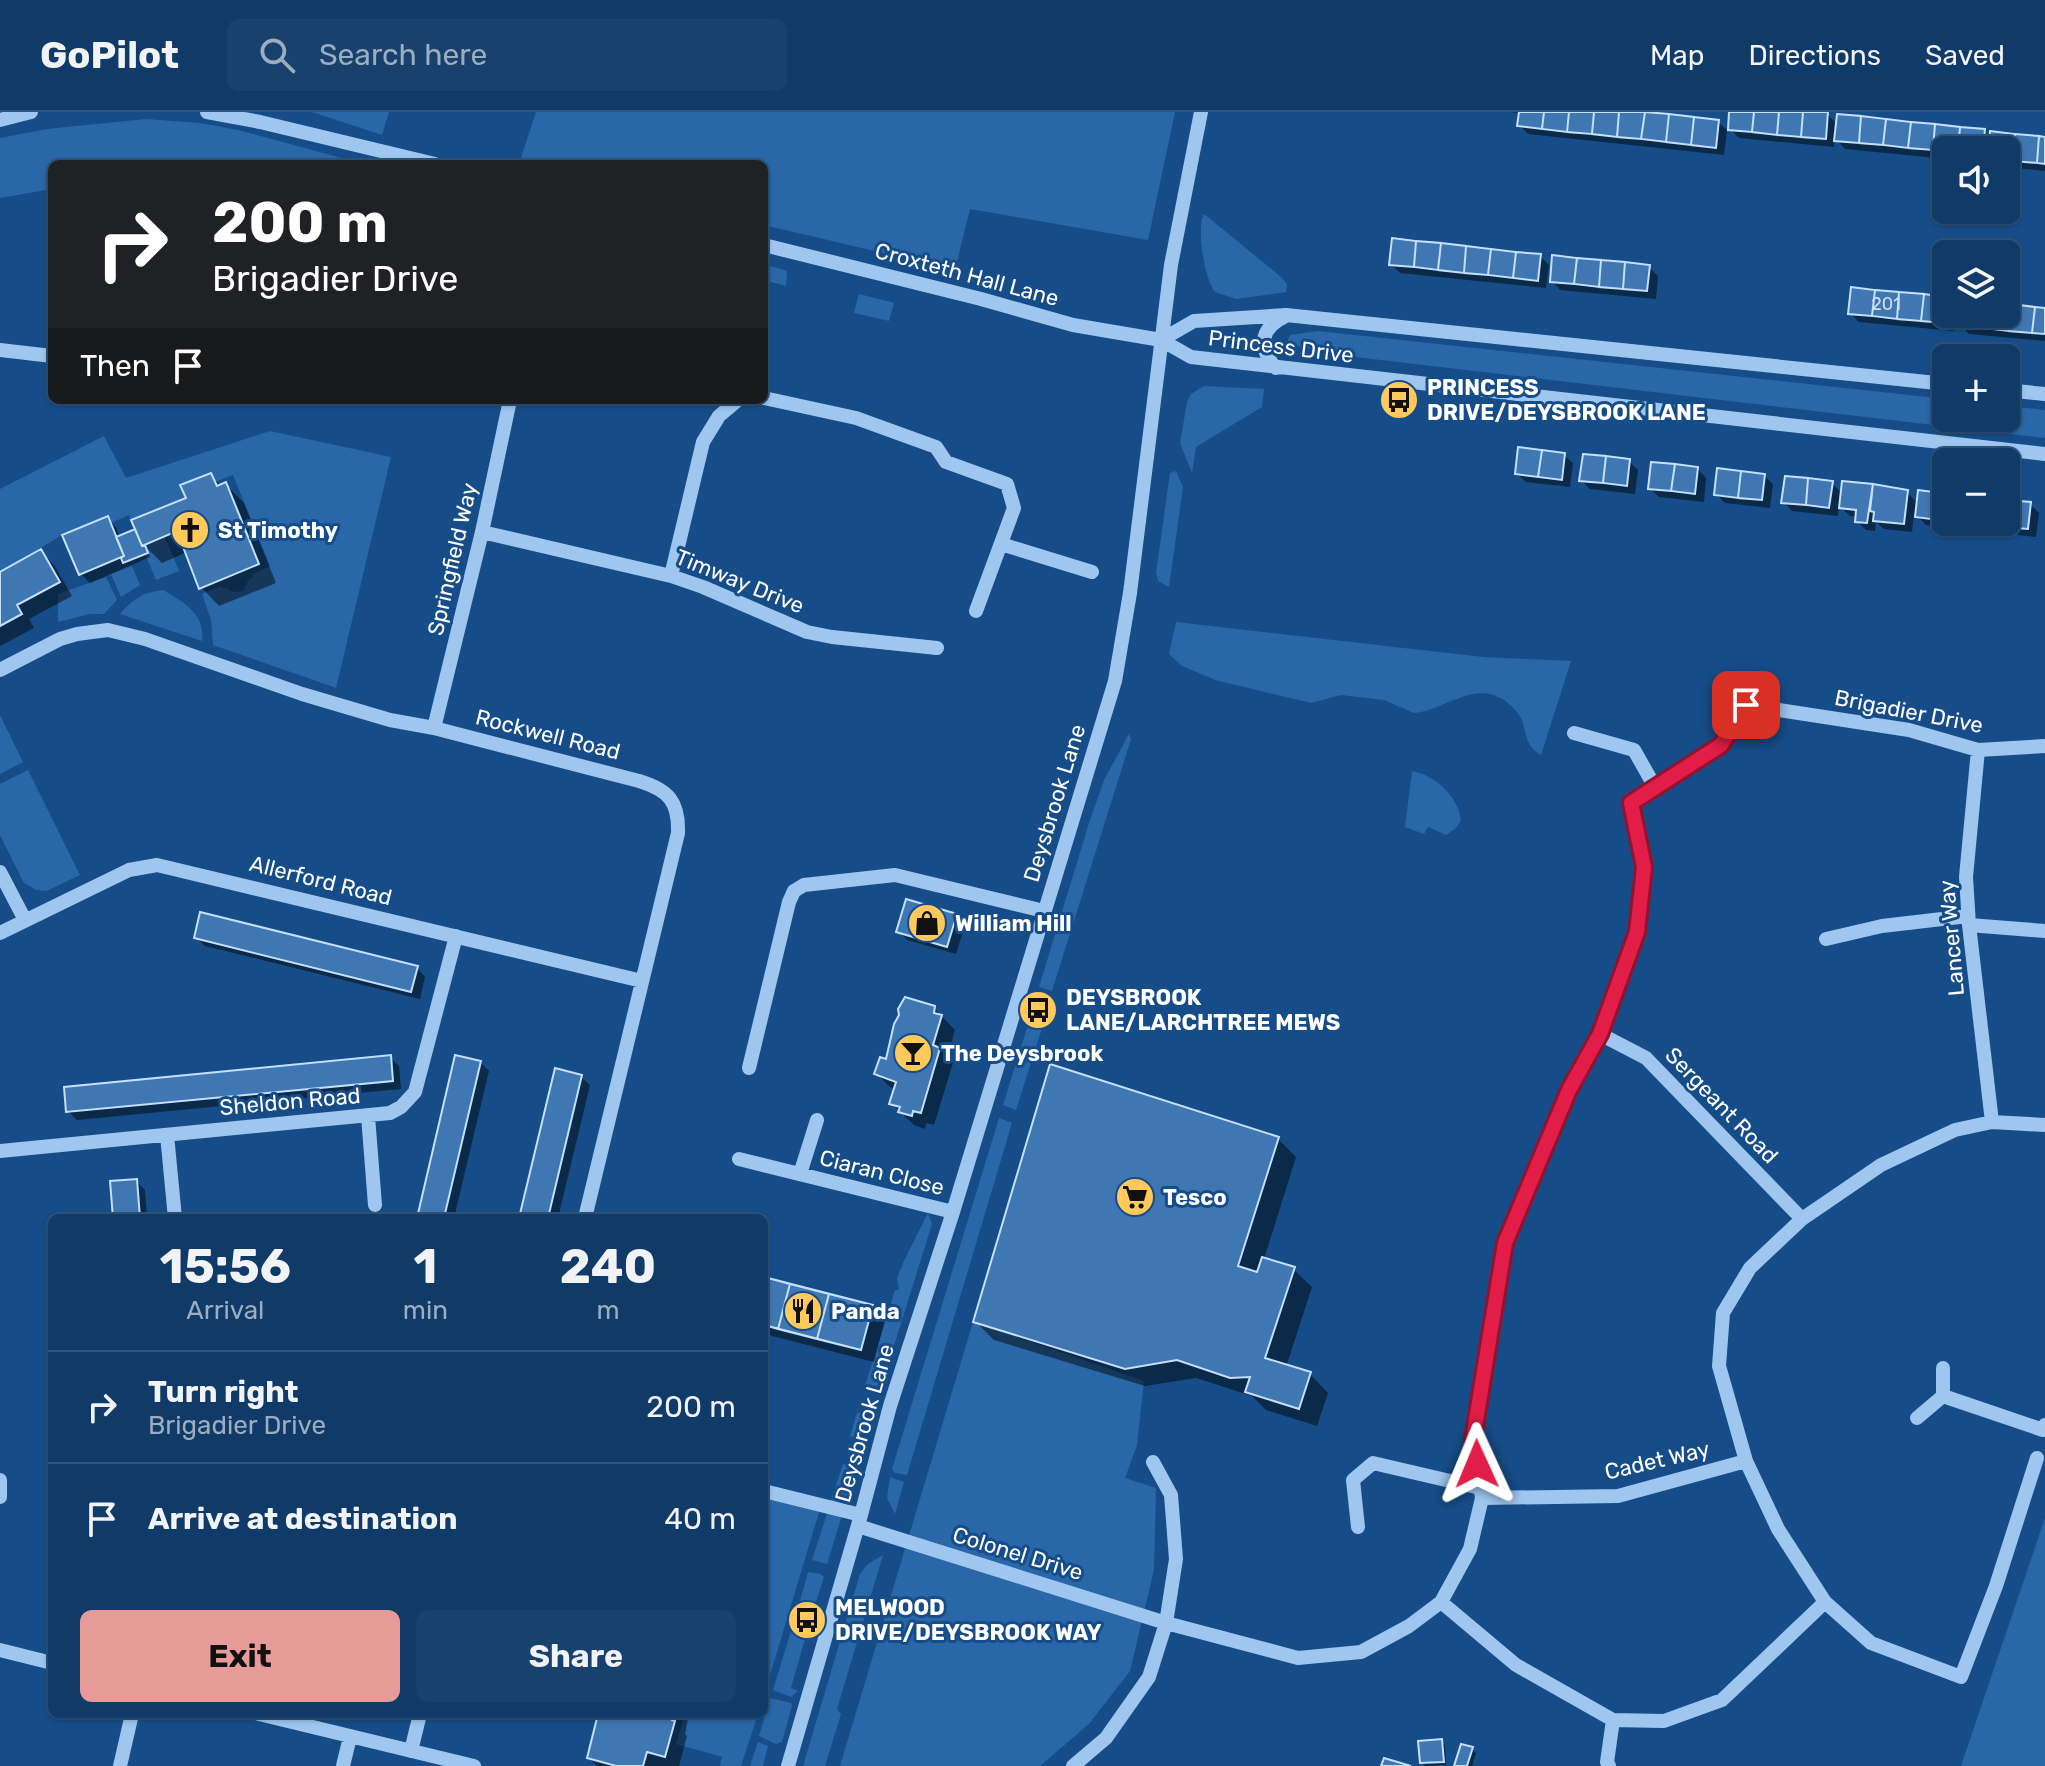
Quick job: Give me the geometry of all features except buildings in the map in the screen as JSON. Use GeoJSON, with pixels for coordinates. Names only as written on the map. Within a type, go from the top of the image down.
{"type":"FeatureCollection","features":[{"type":"Feature","properties":{"kind":"street"},"geometry":{"type":"LineString","coordinates":[[0,120],[31,112]]}},
{"type":"Feature","properties":{"kind":"street"},"geometry":{"type":"LineString","coordinates":[[207,112],[418,160]]}},
{"type":"Feature","properties":{"kind":"street","name":"Deysbrook Lane"},"geometry":{"type":"LineString","coordinates":[[788,1766],[890,1406],[953,1212],[1115,681],[1130,593],[1173,249],[1201,112]]}},
{"type":"Feature","properties":{"kind":"street","name":"Croxteth Hall Lane"},"geometry":{"type":"LineString","coordinates":[[768,246],[1073,325],[1161,340]]}},
{"type":"Feature","properties":{"kind":"street"},"geometry":{"type":"LineString","coordinates":[[1276,368],[1267,359],[1262,346],[1263,338],[1275,321],[1286,315]]}},
{"type":"Feature","properties":{"kind":"street","name":"Princess Drive"},"geometry":{"type":"LineString","coordinates":[[1161,340],[1194,321],[1286,315],[1932,383]]}},
{"type":"Feature","properties":{"kind":"street","name":"Princess Drive"},"geometry":{"type":"LineString","coordinates":[[1161,340],[1191,357],[1276,368],[2045,454]]}},
{"type":"Feature","properties":{"kind":"street"},"geometry":{"type":"LineString","coordinates":[[0,350],[48,356]]}},
{"type":"Feature","properties":{"kind":"street"},"geometry":{"type":"LineString","coordinates":[[2020,391],[2045,394]]}},
{"type":"Feature","properties":{"kind":"street"},"geometry":{"type":"LineString","coordinates":[[768,399],[856,418],[936,447],[946,462],[1007,484],[1014,508],[976,611]]}},
{"type":"Feature","properties":{"kind":"street","name":"Springfield Way"},"geometry":{"type":"LineString","coordinates":[[434,728],[482,532],[509,404]]}},
{"type":"Feature","properties":{"kind":"street"},"geometry":{"type":"LineString","coordinates":[[671,576],[703,442],[719,416],[733,404]]}},
{"type":"Feature","properties":{"kind":"street","name":"Timway Drive"},"geometry":{"type":"LineString","coordinates":[[482,532],[671,576],[807,632],[937,648]]}},
{"type":"Feature","properties":{"kind":"street"},"geometry":{"type":"LineString","coordinates":[[1001,544],[1092,572]]}},
{"type":"Feature","properties":{"kind":"street","name":"Rockwell Road"},"geometry":{"type":"LineString","coordinates":[[0,670],[60,639],[108,630],[145,639],[302,694],[390,720],[434,728],[655,785],[676,804],[678,833],[586,1214]]}},
{"type":"Feature","properties":{"kind":"street","name":"Brigadier Drive"},"geometry":{"type":"LineString","coordinates":[[1631,803],[1721,745],[1746,705],[1909,730],[1978,750],[2045,746]]}},
{"type":"Feature","properties":{"kind":"street"},"geometry":{"type":"LineString","coordinates":[[1574,733],[1634,750],[1655,787]]}},
{"type":"Feature","properties":{"kind":"street","name":"Lancer Way"},"geometry":{"type":"LineString","coordinates":[[1978,750],[1966,877],[1992,1122]]}},
{"type":"Feature","properties":{"kind":"street","name":"Colonel Drive"},"geometry":{"type":"LineString","coordinates":[[859,1520],[1166,1623],[1298,1658],[1361,1652],[1409,1626],[1441,1602],[1470,1549],[1481,1493],[1473,1439],[1505,1243],[1569,1090],[1600,1034],[1637,932],[1644,867],[1631,803]]}},
{"type":"Feature","properties":{"kind":"street","name":"Allerford Road"},"geometry":{"type":"LineString","coordinates":[[0,933],[129,870],[157,865],[642,981]]}},
{"type":"Feature","properties":{"kind":"street"},"geometry":{"type":"LineString","coordinates":[[0,872],[25,920]]}},
{"type":"Feature","properties":{"kind":"street"},"geometry":{"type":"LineString","coordinates":[[749,1068],[789,902],[794,891],[804,885],[895,875],[1044,911]]}},
{"type":"Feature","properties":{"kind":"street"},"geometry":{"type":"LineString","coordinates":[[1826,939],[1882,926],[1969,921],[2045,931]]}},
{"type":"Feature","properties":{"kind":"street","name":"Sheldon Road"},"geometry":{"type":"LineString","coordinates":[[0,1151],[390,1113],[401,1107],[415,1092],[456,936]]}},
{"type":"Feature","properties":{"kind":"street","name":"Sergeant Road"},"geometry":{"type":"LineString","coordinates":[[1600,1034],[1646,1058],[1802,1219]]}},
{"type":"Feature","properties":{"kind":"street"},"geometry":{"type":"LineString","coordinates":[[368,1116],[375,1205]]}},
{"type":"Feature","properties":{"kind":"street","name":"Ciaran Close"},"geometry":{"type":"LineString","coordinates":[[800,1174],[817,1120]]}},
{"type":"Feature","properties":{"kind":"street"},"geometry":{"type":"LineString","coordinates":[[2037,1458],[1996,1586],[1961,1677],[1871,1643],[1825,1602],[1778,1529],[1746,1461],[1719,1366],[1723,1313],[1750,1268],[1802,1219],[1881,1165],[1955,1130],[1992,1122],[2045,1125]]}},
{"type":"Feature","properties":{"kind":"street"},"geometry":{"type":"LineString","coordinates":[[167,1135],[175,1214]]}},
{"type":"Feature","properties":{"kind":"street","name":"Ciaran Close"},"geometry":{"type":"LineString","coordinates":[[739,1159],[953,1212]]}},
{"type":"Feature","properties":{"kind":"street"},"geometry":{"type":"LineString","coordinates":[[1917,1418],[1943,1396],[1943,1368]]}},
{"type":"Feature","properties":{"kind":"street"},"geometry":{"type":"LineString","coordinates":[[1943,1396],[2043,1430],[2045,1425]]}},
{"type":"Feature","properties":{"kind":"street","name":"Cadet Way"},"geometry":{"type":"LineString","coordinates":[[1481,1493],[1618,1496],[1746,1461]]}},
{"type":"Feature","properties":{"kind":"street"},"geometry":{"type":"LineString","coordinates":[[1073,1766],[1106,1738],[1149,1677],[1166,1623],[1176,1559],[1171,1495],[1153,1462]]}},
{"type":"Feature","properties":{"kind":"street"},"geometry":{"type":"LineString","coordinates":[[1358,1527],[1353,1480],[1373,1463],[1481,1493]]}},
{"type":"Feature","properties":{"kind":"street"},"geometry":{"type":"LineString","coordinates":[[0,1480],[0,1497]]}},
{"type":"Feature","properties":{"kind":"street"},"geometry":{"type":"LineString","coordinates":[[768,1492],[859,1520]]}},
{"type":"Feature","properties":{"kind":"street"},"geometry":{"type":"LineString","coordinates":[[1441,1602],[1516,1665],[1613,1720],[1664,1721],[1722,1700],[1825,1602]]}},
{"type":"Feature","properties":{"kind":"street"},"geometry":{"type":"LineString","coordinates":[[0,1650],[48,1662]]}},
{"type":"Feature","properties":{"kind":"street"},"geometry":{"type":"LineString","coordinates":[[120,1766],[131,1718]]}},
{"type":"Feature","properties":{"kind":"street"},"geometry":{"type":"LineString","coordinates":[[275,1718],[474,1766]]}},
{"type":"Feature","properties":{"kind":"street"},"geometry":{"type":"LineString","coordinates":[[411,1751],[419,1718]]}},
{"type":"Feature","properties":{"kind":"street"},"geometry":{"type":"LineString","coordinates":[[1609,1766],[1613,1720]]}},
{"type":"Feature","properties":{"kind":"street"},"geometry":{"type":"LineString","coordinates":[[343,1766],[350,1737]]}},
{"type":"Feature","properties":{"kind":"shaded area"},"geometry":{"type":"Polygon","coordinates":[[[312,112],[389,112],[382,135],[312,112]]]}},
{"type":"Feature","properties":{"kind":"shaded area"},"geometry":{"type":"Polygon","coordinates":[[[536,112],[1175,112],[1148,240],[970,209],[955,270],[768,226],[768,160],[520,160],[536,112]]]}},
{"type":"Feature","properties":{"kind":"shaded area"},"geometry":{"type":"Polygon","coordinates":[[[146,119],[200,123],[349,160],[48,160],[48,190],[0,198],[0,138],[47,129],[146,119]]]}},
{"type":"Feature","properties":{"kind":"shaded area"},"geometry":{"type":"Polygon","coordinates":[[[1204,214],[1280,276],[1287,284],[1286,292],[1236,299],[1215,292],[1202,253],[1204,214]]]}},
{"type":"Feature","properties":{"kind":"shaded area"},"geometry":{"type":"Polygon","coordinates":[[[768,265],[787,271],[786,286],[768,281],[768,265]]]}},
{"type":"Feature","properties":{"kind":"shaded area"},"geometry":{"type":"Polygon","coordinates":[[[859,294],[894,303],[889,321],[854,313],[859,294]]]}},
{"type":"Feature","properties":{"kind":"shaded area"},"geometry":{"type":"Polygon","coordinates":[[[1318,331],[1932,397],[1932,425],[1338,355],[1286,344],[1290,335],[1318,331]]]}},
{"type":"Feature","properties":{"kind":"shaded area"},"geometry":{"type":"Polygon","coordinates":[[[1204,386],[1264,389],[1262,407],[1196,447],[1192,473],[1180,443],[1187,402],[1191,394],[1204,386]]]}},
{"type":"Feature","properties":{"kind":"shaded area"},"geometry":{"type":"Polygon","coordinates":[[[2020,407],[2045,410],[2045,438],[1994,432],[2020,432],[2020,407]]]}},
{"type":"Feature","properties":{"kind":"shaded area"},"geometry":{"type":"Polygon","coordinates":[[[270,431],[391,457],[336,688],[213,645],[211,620],[202,594],[221,586],[233,592],[243,591],[252,574],[270,566],[233,475],[215,482],[210,473],[181,485],[186,498],[131,520],[129,515],[111,523],[107,516],[62,535],[0,572],[0,489],[104,436],[126,478],[270,431]]]}},
{"type":"Feature","properties":{"kind":"shaded area"},"geometry":{"type":"Polygon","coordinates":[[[1176,471],[1183,487],[1169,587],[1158,581],[1156,573],[1170,473],[1176,471]]]}},
{"type":"Feature","properties":{"kind":"shaded area"},"geometry":{"type":"Polygon","coordinates":[[[165,537],[179,571],[156,580],[145,554],[148,552],[145,545],[165,537]]]}},
{"type":"Feature","properties":{"kind":"shaded area"},"geometry":{"type":"Polygon","coordinates":[[[132,566],[140,585],[121,597],[111,574],[132,566]]]}},
{"type":"Feature","properties":{"kind":"shaded area"},"geometry":{"type":"Polygon","coordinates":[[[106,577],[117,600],[104,614],[58,622],[58,594],[106,577]]]}},
{"type":"Feature","properties":{"kind":"shaded area"},"geometry":{"type":"Polygon","coordinates":[[[163,590],[197,616],[202,641],[120,614],[139,597],[163,590]]]}},
{"type":"Feature","properties":{"kind":"shaded area"},"geometry":{"type":"Polygon","coordinates":[[[1176,622],[1483,657],[1571,661],[1541,755],[1529,744],[1518,713],[1492,695],[1470,695],[1414,713],[1384,700],[1341,695],[1311,703],[1215,680],[1182,666],[1169,654],[1176,622]]]}},
{"type":"Feature","properties":{"kind":"shaded area"},"geometry":{"type":"Polygon","coordinates":[[[0,715],[23,762],[0,774],[0,715]]]}},
{"type":"Feature","properties":{"kind":"shaded area"},"geometry":{"type":"Polygon","coordinates":[[[1129,734],[1131,739],[1052,991],[1039,987],[1104,780],[1129,734]]]}},
{"type":"Feature","properties":{"kind":"shaded area"},"geometry":{"type":"Polygon","coordinates":[[[28,770],[80,875],[47,891],[36,890],[24,883],[0,835],[0,784],[28,770]]]}},
{"type":"Feature","properties":{"kind":"shaded area"},"geometry":{"type":"Polygon","coordinates":[[[1412,771],[1437,782],[1456,804],[1461,821],[1446,835],[1428,827],[1424,834],[1405,827],[1412,771]]]}},
{"type":"Feature","properties":{"kind":"shaded area"},"geometry":{"type":"Polygon","coordinates":[[[1027,1028],[1042,1028],[1016,1110],[1003,1105],[1027,1028]]]}},
{"type":"Feature","properties":{"kind":"shaded area"},"geometry":{"type":"Polygon","coordinates":[[[999,1118],[1012,1123],[907,1475],[895,1473],[892,1469],[999,1118]]]}},
{"type":"Feature","properties":{"kind":"shaded area"},"geometry":{"type":"Polygon","coordinates":[[[928,1213],[932,1224],[883,1381],[880,1386],[865,1386],[895,1290],[899,1290],[897,1278],[928,1213]]]}},
{"type":"Feature","properties":{"kind":"shaded area"},"geometry":{"type":"Polygon","coordinates":[[[973,1322],[1144,1381],[1137,1445],[1125,1478],[1156,1488],[1154,1570],[1130,1671],[1089,1724],[1040,1766],[840,1766],[973,1322]]]}},
{"type":"Feature","properties":{"kind":"shaded area"},"geometry":{"type":"Polygon","coordinates":[[[865,1411],[871,1422],[865,1442],[850,1436],[857,1413],[865,1411]]]}},
{"type":"Feature","properties":{"kind":"shaded area"},"geometry":{"type":"Polygon","coordinates":[[[843,1464],[857,1467],[827,1564],[812,1560],[843,1464]]]}},
{"type":"Feature","properties":{"kind":"shaded area"},"geometry":{"type":"Polygon","coordinates":[[[890,1477],[904,1482],[895,1514],[887,1498],[890,1477]]]}},
{"type":"Feature","properties":{"kind":"shaded area"},"geometry":{"type":"Polygon","coordinates":[[[768,1497],[820,1509],[768,1682],[768,1497]]]}},
{"type":"Feature","properties":{"kind":"shaded area"},"geometry":{"type":"Polygon","coordinates":[[[2045,1518],[2045,1766],[1961,1766],[2045,1518]]]}},
{"type":"Feature","properties":{"kind":"shaded area"},"geometry":{"type":"Polygon","coordinates":[[[883,1555],[837,1709],[841,1714],[825,1766],[803,1766],[860,1574],[868,1564],[883,1555]]]}},
{"type":"Feature","properties":{"kind":"shaded area"},"geometry":{"type":"Polygon","coordinates":[[[808,1572],[824,1577],[815,1605],[800,1601],[808,1572]]]}},
{"type":"Feature","properties":{"kind":"shaded area"},"geometry":{"type":"Polygon","coordinates":[[[798,1608],[804,1610],[799,1629],[807,1632],[791,1688],[798,1691],[791,1697],[773,1690],[798,1608]]]}},
{"type":"Feature","properties":{"kind":"shaded area"},"geometry":{"type":"Polygon","coordinates":[[[770,1698],[791,1703],[792,1706],[782,1742],[776,1744],[759,1736],[764,1718],[768,1718],[770,1698]]]}},
{"type":"Feature","properties":{"kind":"shaded area"},"geometry":{"type":"Polygon","coordinates":[[[684,1718],[757,1718],[741,1766],[720,1766],[722,1757],[676,1744],[684,1718]]]}},
{"type":"Feature","properties":{"kind":"shaded area"},"geometry":{"type":"Polygon","coordinates":[[[758,1742],[768,1746],[763,1766],[750,1766],[758,1742]]]}},
{"type":"Feature","properties":{"kind":"place","name":"PRINCESS DRIVE/DEYSBROOK LANE"},"geometry":{"type":"Point","coordinates":[1399,400]}},
{"type":"Feature","properties":{"kind":"place","name":"St Timothy"},"geometry":{"type":"Point","coordinates":[190,530]}},
{"type":"Feature","properties":{"kind":"place","name":"William Hill"},"geometry":{"type":"Point","coordinates":[927,923]}},
{"type":"Feature","properties":{"kind":"place","name":"DEYSBROOK LANE/LARCHTREE MEWS"},"geometry":{"type":"Point","coordinates":[1038,1010]}},
{"type":"Feature","properties":{"kind":"place","name":"The Deysbrook"},"geometry":{"type":"Point","coordinates":[913,1053]}},
{"type":"Feature","properties":{"kind":"place","name":"Tesco"},"geometry":{"type":"Point","coordinates":[1135,1197]}},
{"type":"Feature","properties":{"kind":"place","name":"Panda"},"geometry":{"type":"Point","coordinates":[803,1311]}},
{"type":"Feature","properties":{"kind":"place","name":"MELWOOD DRIVE/DEYSBROOK WAY"},"geometry":{"type":"Point","coordinates":[807,1620]}},
{"type":"Feature","properties":{"kind":"route"},"geometry":{"type":"LineString","coordinates":[[1477,1464],[1473,1439],[1505,1243],[1569,1090],[1600,1034],[1637,932],[1644,867],[1631,803],[1721,745],[1746,705]]}}]}
